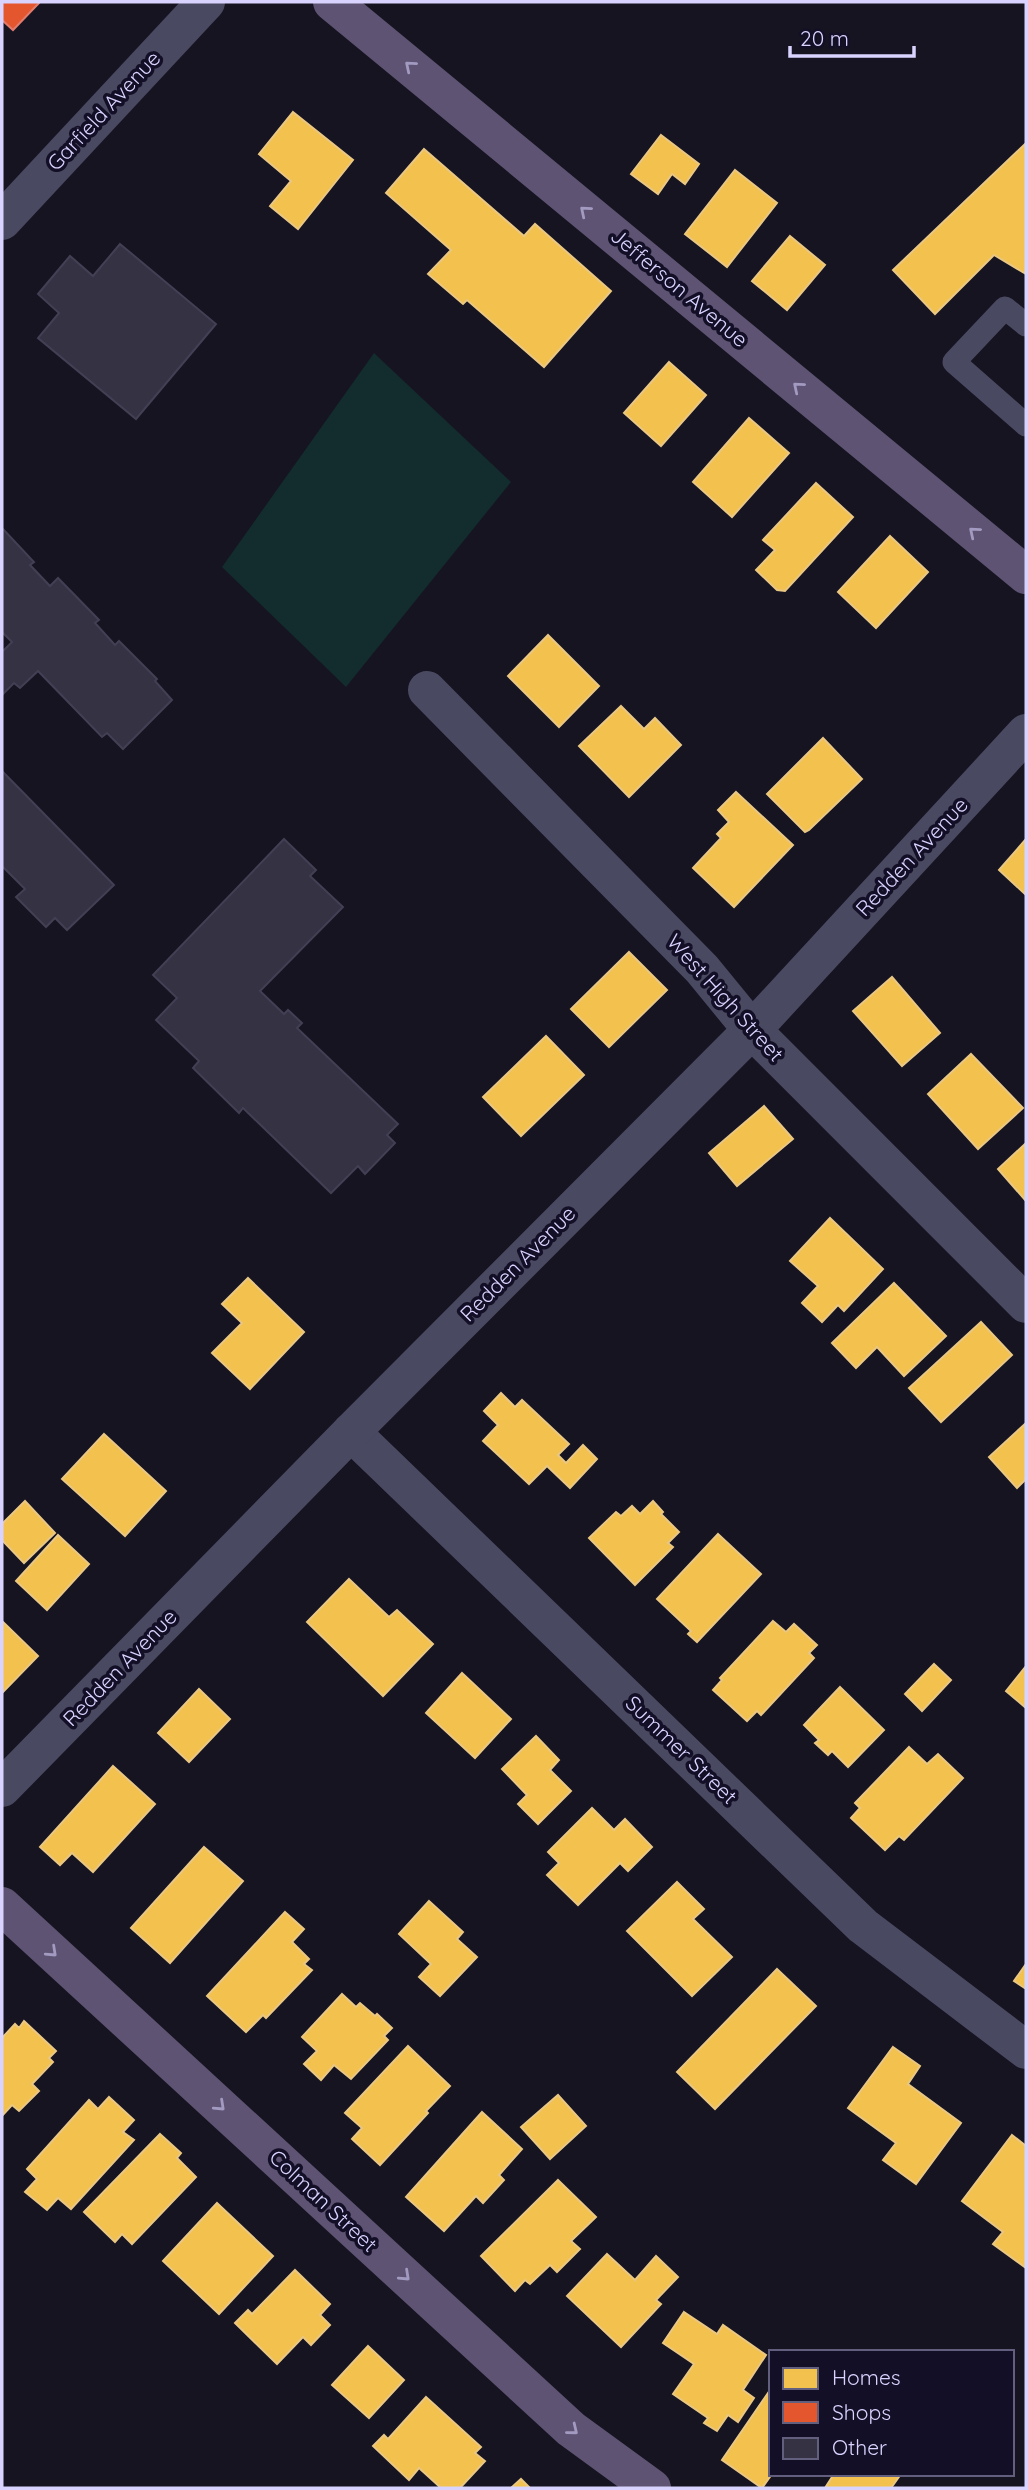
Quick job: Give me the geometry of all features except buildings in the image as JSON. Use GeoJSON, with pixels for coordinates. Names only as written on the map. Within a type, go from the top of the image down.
{"type":"FeatureCollection","features":[{"type":"Feature","properties":{"kind":"main road","name":"Jefferson Avenue"},"geometry":{"type":"LineString","coordinates":[[332,2],[1026,575]]}},
{"type":"Feature","properties":{"kind":"main road","name":"Colman Street"},"geometry":{"type":"LineString","coordinates":[[2,1906],[571,2428],[652,2488]]}},
{"type":"Feature","properties":{"kind":"street","name":"Garfield Avenue"},"geometry":{"type":"LineString","coordinates":[[2,221],[206,2]]}},
{"type":"Feature","properties":{"kind":"street","name":"West High Street"},"geometry":{"type":"LineString","coordinates":[[426,690],[702,969],[752,1030],[1026,1304]]}},
{"type":"Feature","properties":{"kind":"street","name":"Redden Avenue"},"geometry":{"type":"LineString","coordinates":[[2,1788],[351,1432],[752,1030],[1026,733]]}},
{"type":"Feature","properties":{"kind":"street","name":"Summer Street"},"geometry":{"type":"LineString","coordinates":[[351,1432],[863,1926],[1026,2050]]}},
{"type":"Feature","properties":{"kind":"lane"},"geometry":{"type":"LineString","coordinates":[[1026,325],[1005,308],[954,362],[1026,425]]}},
{"type":"Feature","properties":{"kind":"green space"},"geometry":{"type":"Polygon","coordinates":[[[374,353],[511,482],[346,687],[222,567],[374,353]]]}}]}
